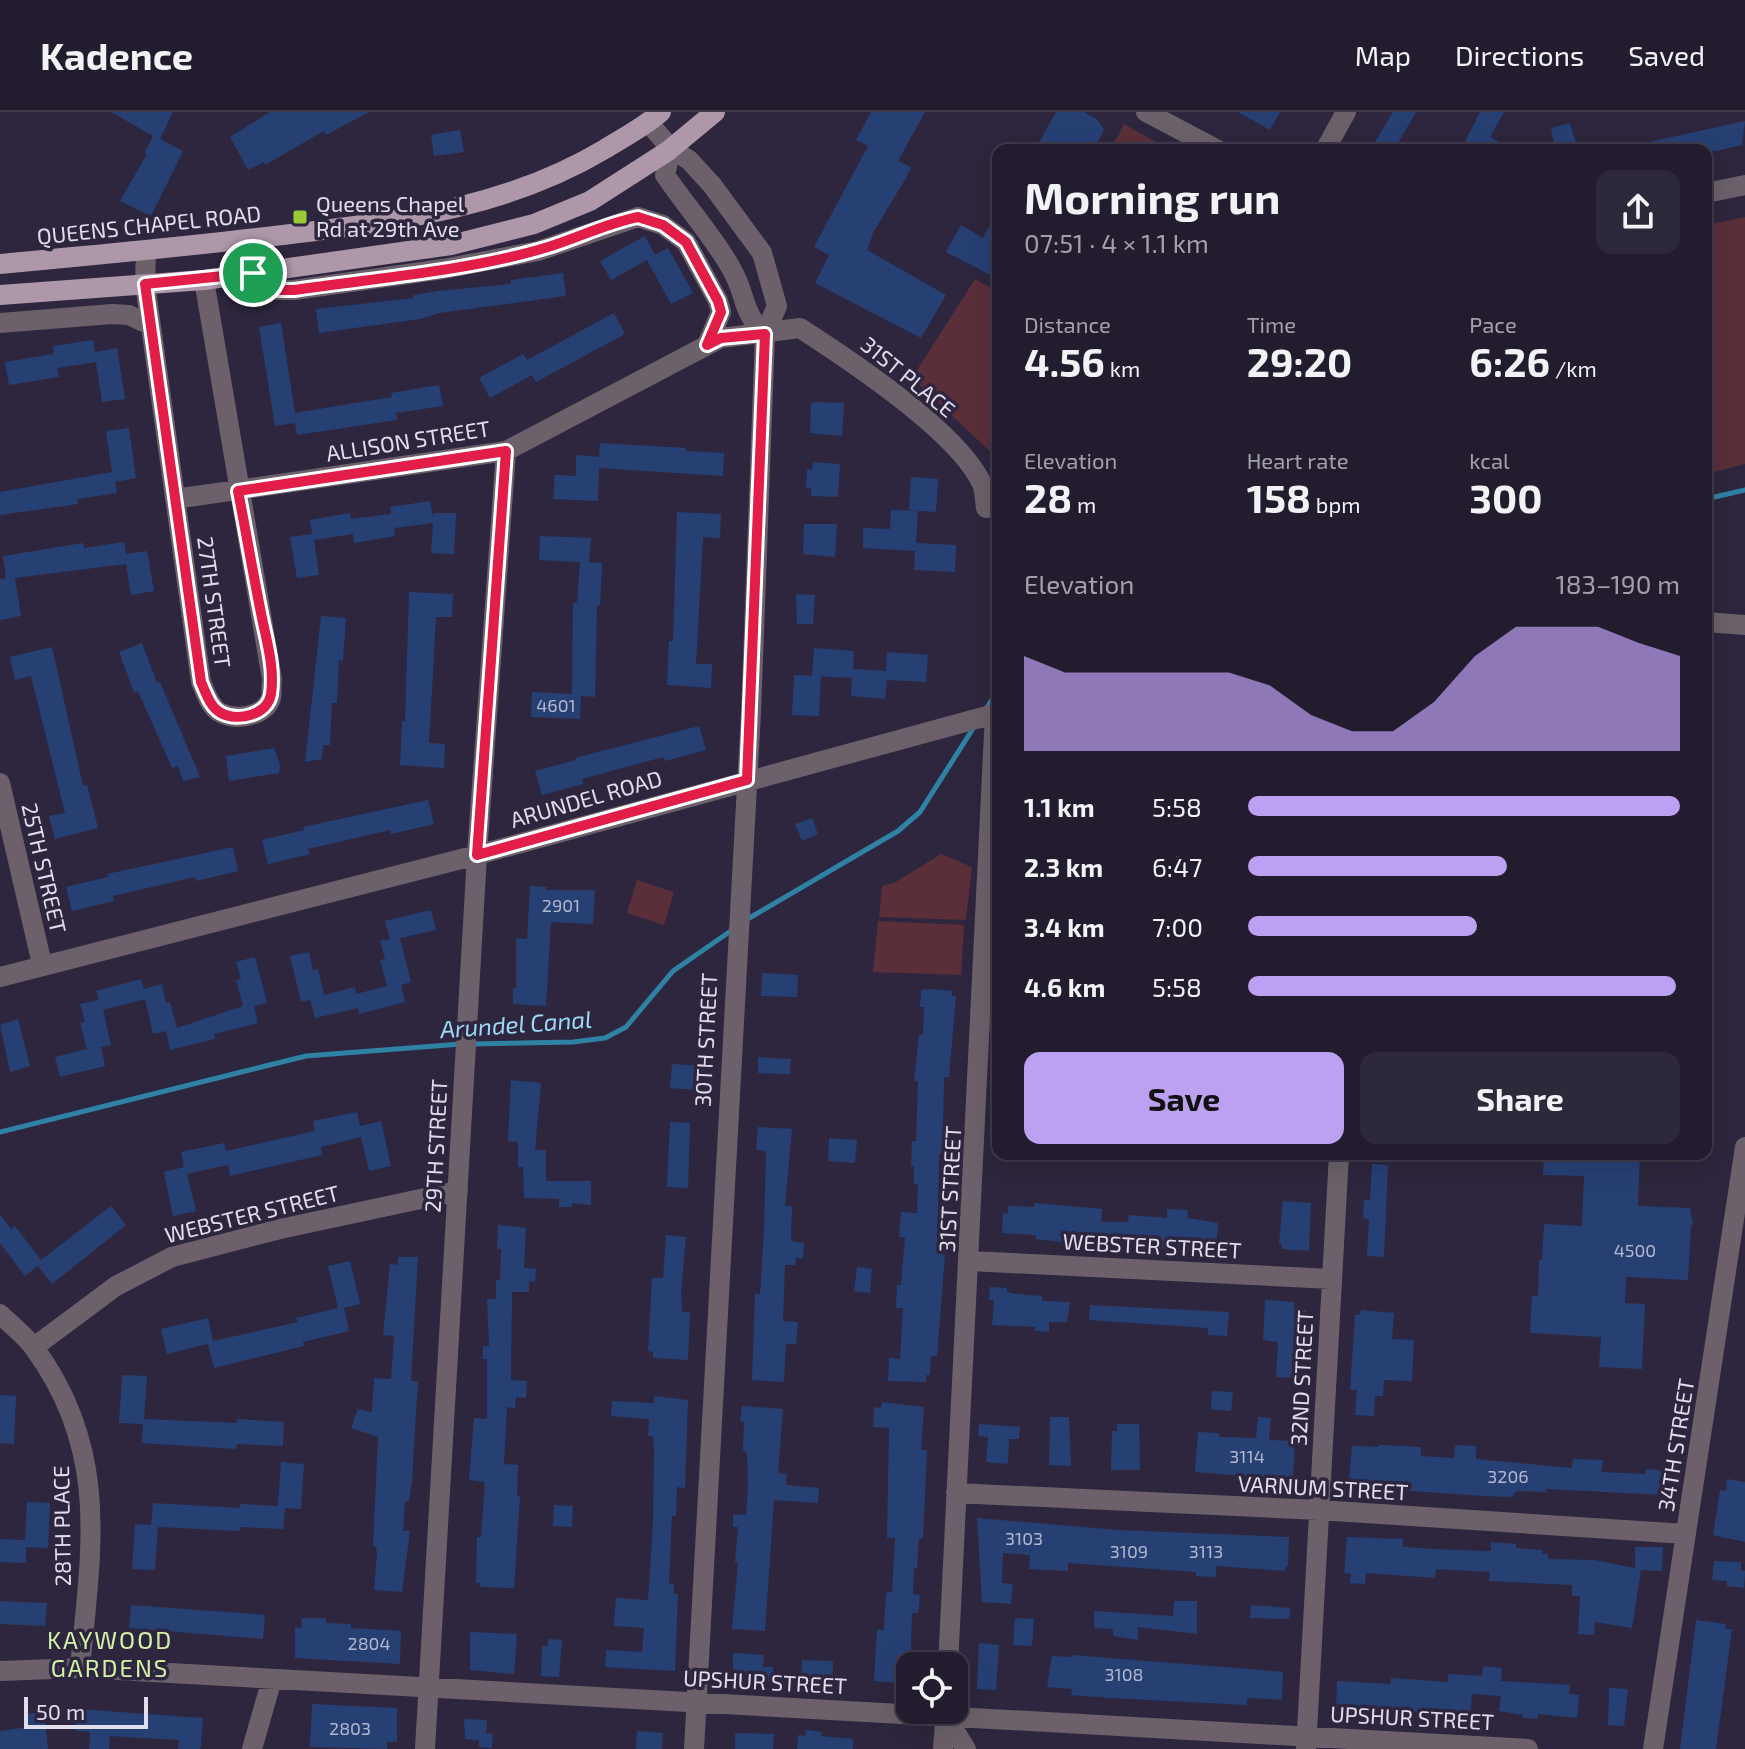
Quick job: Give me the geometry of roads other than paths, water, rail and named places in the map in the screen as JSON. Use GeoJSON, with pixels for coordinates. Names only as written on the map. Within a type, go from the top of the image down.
{"type":"FeatureCollection","features":[{"type":"Feature","properties":{"kind":"main road"},"geometry":{"type":"LineString","coordinates":[[0,295],[204,280],[451,245],[534,224],[590,201],[671,149],[715,112]]}},
{"type":"Feature","properties":{"kind":"main road","name":"QUEENS CHAPEL ROAD"},"geometry":{"type":"LineString","coordinates":[[0,264],[146,251],[417,218],[509,195],[581,163],[655,118]]}},
{"type":"Feature","properties":{"kind":"street"},"geometry":{"type":"LineString","coordinates":[[1146,112],[1207,144]]}},
{"type":"Feature","properties":{"kind":"street"},"geometry":{"type":"LineString","coordinates":[[1328,144],[1346,112]]}},
{"type":"Feature","properties":{"kind":"street","name":"30TH STREET"},"geometry":{"type":"LineString","coordinates":[[655,118],[671,149],[689,160],[712,185],[762,253],[777,306],[765,334],[747,780],[694,1749]]}},
{"type":"Feature","properties":{"kind":"street"},"geometry":{"type":"LineString","coordinates":[[671,149],[665,175],[729,264],[741,286],[749,320],[765,334]]}},
{"type":"Feature","properties":{"kind":"street"},"geometry":{"type":"LineString","coordinates":[[1712,192],[1745,185]]}},
{"type":"Feature","properties":{"kind":"street"},"geometry":{"type":"LineString","coordinates":[[253,273],[278,290],[286,290],[427,271],[538,251],[618,221],[638,217],[663,225],[686,242],[718,301],[721,312],[707,345]]}},
{"type":"Feature","properties":{"kind":"street","name":"27TH STREET"},"geometry":{"type":"LineString","coordinates":[[146,251],[145,284],[150,325],[201,682],[211,704],[221,713],[236,716],[254,714],[264,708],[271,697],[272,679],[204,280]]}},
{"type":"Feature","properties":{"kind":"street"},"geometry":{"type":"LineString","coordinates":[[0,323],[112,314],[129,315],[150,325]]}},
{"type":"Feature","properties":{"kind":"street","name":"31ST PLACE"},"geometry":{"type":"LineString","coordinates":[[765,334],[800,328],[857,364],[954,445],[983,485],[986,508]]}},
{"type":"Feature","properties":{"kind":"street","name":"ALLISON STREET"},"geometry":{"type":"LineString","coordinates":[[175,499],[506,451],[721,338],[765,334]]}},
{"type":"Feature","properties":{"kind":"street","name":"29TH STREET"},"geometry":{"type":"LineString","coordinates":[[425,1749],[464,1060],[506,451]]}},
{"type":"Feature","properties":{"kind":"street"},"geometry":{"type":"LineString","coordinates":[[1712,622],[1740,622]]}},
{"type":"Feature","properties":{"kind":"street","name":"ARUNDEL ROAD"},"geometry":{"type":"LineString","coordinates":[[0,977],[477,855],[992,714]]}},
{"type":"Feature","properties":{"kind":"street","name":"25TH STREET"},"geometry":{"type":"LineString","coordinates":[[0,783],[42,964]]}},
{"type":"Feature","properties":{"kind":"street","name":"31ST STREET"},"geometry":{"type":"LineString","coordinates":[[949,1652],[970,1261],[989,1034],[992,914]]}},
{"type":"Feature","properties":{"kind":"street","name":"34TH STREET"},"geometry":{"type":"LineString","coordinates":[[1653,1749],[1686,1534],[1735,1282],[1745,1147]]}},
{"type":"Feature","properties":{"kind":"street","name":"32ND STREET"},"geometry":{"type":"LineString","coordinates":[[1306,1743],[1339,1160]]}},
{"type":"Feature","properties":{"kind":"street","name":"WEBSTER STREET"},"geometry":{"type":"LineString","coordinates":[[34,1347],[116,1286],[172,1257],[280,1229],[458,1191]]}},
{"type":"Feature","properties":{"kind":"street","name":"WEBSTER STREET"},"geometry":{"type":"LineString","coordinates":[[970,1261],[1332,1279]]}},
{"type":"Feature","properties":{"kind":"street","name":"28TH PLACE"},"geometry":{"type":"LineString","coordinates":[[0,1314],[34,1347],[66,1399],[84,1448],[90,1486],[91,1551],[80,1668]]}},
{"type":"Feature","properties":{"kind":"street","name":"VARNUM STREET"},"geometry":{"type":"LineString","coordinates":[[956,1493],[1319,1510],[1686,1534]]}},
{"type":"Feature","properties":{"kind":"street","name":"UPSHUR STREET"},"geometry":{"type":"LineString","coordinates":[[0,1671],[80,1668],[896,1712]]}},
{"type":"Feature","properties":{"kind":"street"},"geometry":{"type":"LineString","coordinates":[[252,1749],[272,1679]]}},
{"type":"Feature","properties":{"kind":"street","name":"UPSHUR STREET"},"geometry":{"type":"LineString","coordinates":[[968,1716],[1306,1743],[1528,1749]]}},
{"type":"Feature","properties":{"kind":"street"},"geometry":{"type":"LineString","coordinates":[[943,1749],[945,1724]]}},
{"type":"Feature","properties":{"kind":"street"},"geometry":{"type":"LineString","coordinates":[[952,1724],[966,1749]]}},
{"type":"Feature","properties":{"kind":"waterway","name":"Arundel Canal"},"geometry":{"type":"LineString","coordinates":[[1712,498],[1745,490]]}},
{"type":"Feature","properties":{"kind":"waterway","name":"Arundel Canal"},"geometry":{"type":"LineString","coordinates":[[986,709],[992,700]]}},
{"type":"Feature","properties":{"kind":"waterway","name":"Arundel Canal"},"geometry":{"type":"LineString","coordinates":[[746,920],[898,831],[920,812],[974,727]]}},
{"type":"Feature","properties":{"kind":"waterway","name":"Arundel Canal"},"geometry":{"type":"LineString","coordinates":[[471,1044],[573,1042],[605,1038],[626,1027],[673,971],[735,928]]}},
{"type":"Feature","properties":{"kind":"waterway","name":"Arundel Canal"},"geometry":{"type":"LineString","coordinates":[[0,1132],[306,1056],[461,1044]]}},
{"type":"Feature","properties":{"kind":"place","name":"Queens Chapel Rd at 29th Ave"},"geometry":{"type":"Point","coordinates":[300,217]}},
{"type":"Feature","properties":{"kind":"district","name":"KAYWOOD GARDENS"},"geometry":{"type":"Point","coordinates":[110,1655]}}]}
